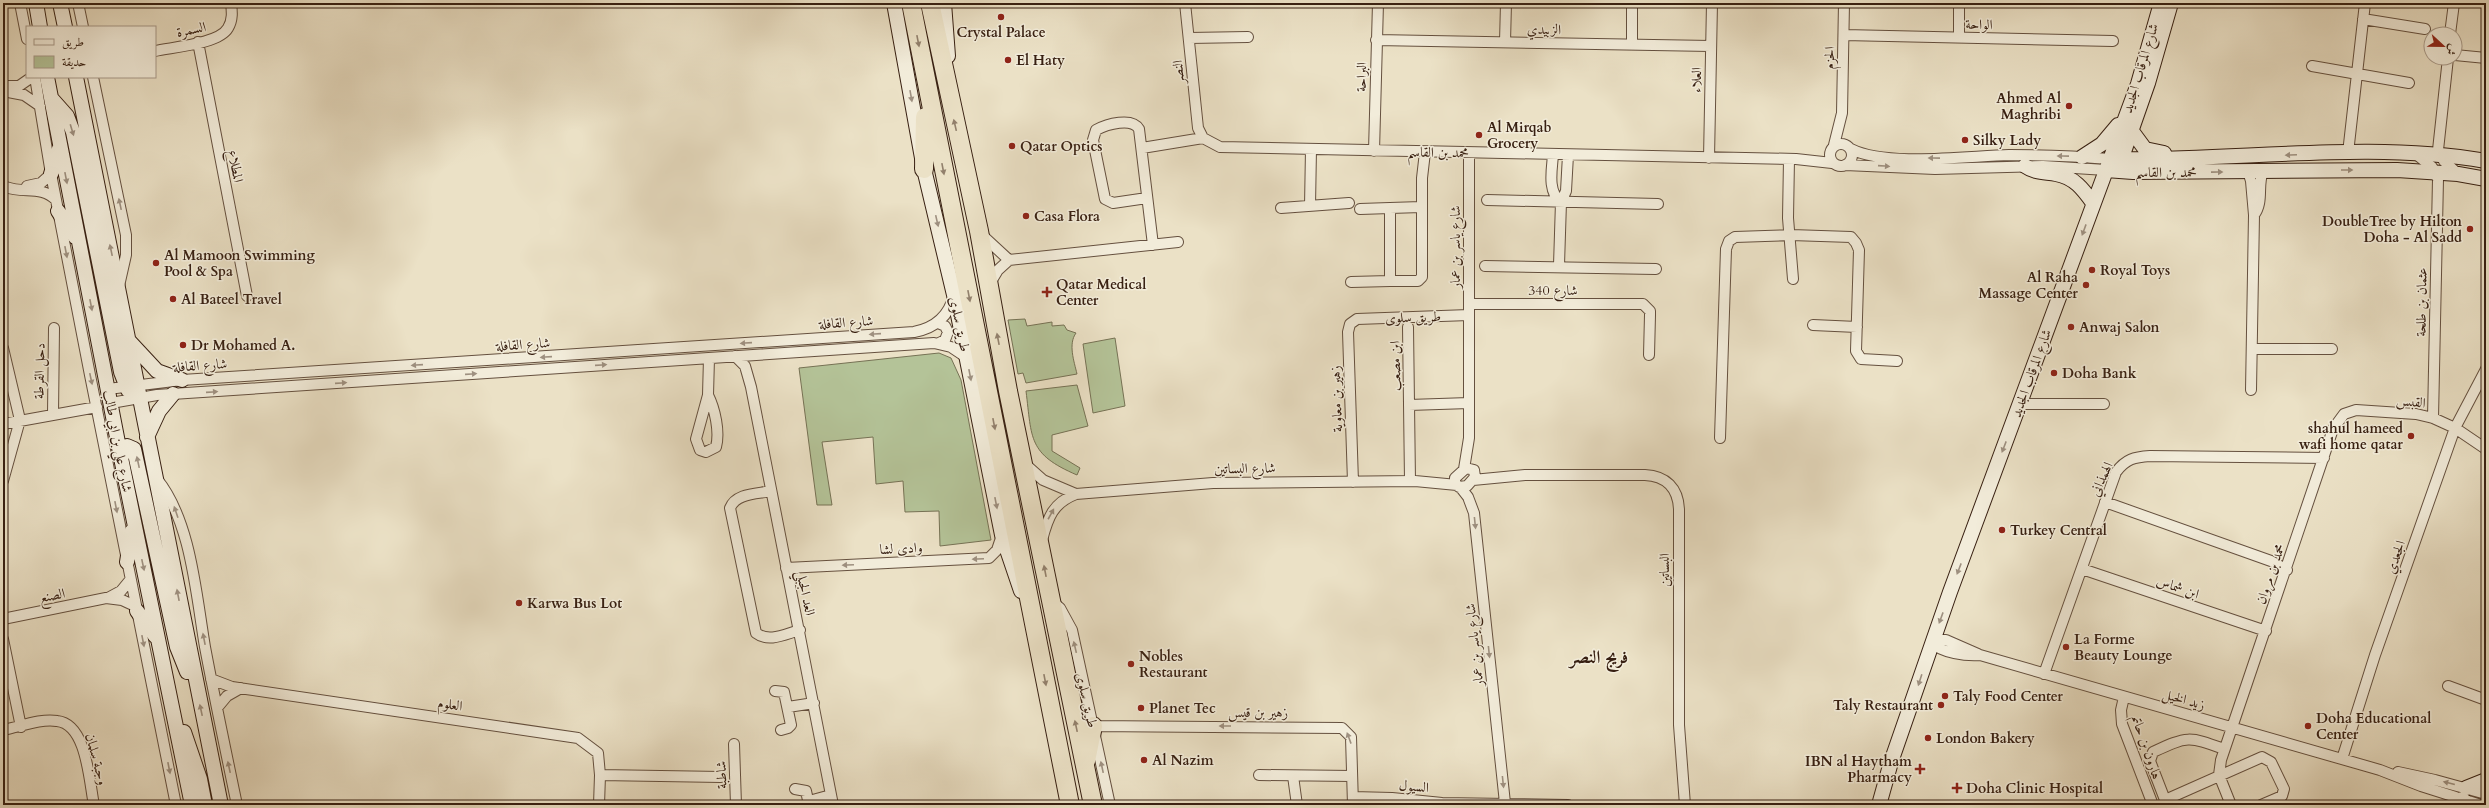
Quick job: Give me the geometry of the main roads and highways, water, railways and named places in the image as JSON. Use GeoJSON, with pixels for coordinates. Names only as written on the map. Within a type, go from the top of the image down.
{"type":"FeatureCollection","features":[{"type":"Feature","properties":{"kind":"highway","name":"طريق سلوى"},"geometry":{"type":"LineString","coordinates":[[910,3],[1070,805]]}},
{"type":"Feature","properties":{"kind":"highway","name":"طريق سلوى"},"geometry":{"type":"LineString","coordinates":[[930,3],[949,98],[979,231],[988,288],[1022,460],[1093,805]]}},
{"type":"Feature","properties":{"kind":"highway"},"geometry":{"type":"LineString","coordinates":[[924,169],[926,82]]}},
{"type":"Feature","properties":{"kind":"highway"},"geometry":{"type":"LineString","coordinates":[[1085,767],[1093,726]]}},
{"type":"Feature","properties":{"kind":"main road"},"geometry":{"type":"LineString","coordinates":[[36,3],[40,26]]}},
{"type":"Feature","properties":{"kind":"main road","name":"طريق سلوى"},"geometry":{"type":"LineString","coordinates":[[894,3],[924,169],[954,295],[1002,535],[1037,641]]}},
{"type":"Feature","properties":{"kind":"main road","name":"طريق سلوى"},"geometry":{"type":"LineString","coordinates":[[944,3],[949,98]]}},
{"type":"Feature","properties":{"kind":"main road","name":"شارع المرقاب الجديد"},"geometry":{"type":"LineString","coordinates":[[2113,165],[2127,113],[2142,71],[2161,3]]}},
{"type":"Feature","properties":{"kind":"main road","name":"شارع المرقاب الجديد"},"geometry":{"type":"LineString","coordinates":[[1879,805],[1891,762],[1899,743],[1932,641],[2093,203],[2131,130],[2148,83],[2171,3]]}},
{"type":"Feature","properties":{"kind":"main road"},"geometry":{"type":"LineString","coordinates":[[61,5],[65,26]]}},
{"type":"Feature","properties":{"kind":"main road","name":"شارع علي بن ابي طالب"},"geometry":{"type":"LineString","coordinates":[[48,78],[46,102],[60,145],[121,458],[192,805]]}},
{"type":"Feature","properties":{"kind":"main road","name":"شارع علي بن ابي طالب"},"geometry":{"type":"LineString","coordinates":[[76,78],[130,341],[134,390],[147,437],[221,805]]}},
{"type":"Feature","properties":{"kind":"main road"},"geometry":{"type":"LineString","coordinates":[[46,102],[67,116],[73,132],[134,390]]}},
{"type":"Feature","properties":{"kind":"main road"},"geometry":{"type":"LineString","coordinates":[[2082,157],[2102,144],[2127,113]]}},
{"type":"Feature","properties":{"kind":"main road"},"geometry":{"type":"LineString","coordinates":[[2131,130],[2140,145],[2150,151],[2191,153],[2203,158]]}},
{"type":"Feature","properties":{"kind":"main road"},"geometry":{"type":"LineString","coordinates":[[51,174],[60,145]]}},
{"type":"Feature","properties":{"kind":"main road","name":"محمد بن القاسم"},"geometry":{"type":"LineString","coordinates":[[2113,165],[2203,158],[2348,153],[2439,154],[2486,160]]}},
{"type":"Feature","properties":{"kind":"main road","name":"محمد بن القاسم"},"geometry":{"type":"LineString","coordinates":[[2113,165],[2248,172],[2430,171],[2486,179]]}},
{"type":"Feature","properties":{"kind":"main road"},"geometry":{"type":"LineString","coordinates":[[2025,166],[2034,171],[2070,178],[2082,188],[2093,203]]}},
{"type":"Feature","properties":{"kind":"main road"},"geometry":{"type":"LineString","coordinates":[[57,205],[79,243]]}},
{"type":"Feature","properties":{"kind":"main road"},"geometry":{"type":"LineString","coordinates":[[130,341],[158,371],[182,380]]}},
{"type":"Feature","properties":{"kind":"main road"},"geometry":{"type":"LineString","coordinates":[[147,437],[159,411],[173,394]]}},
{"type":"Feature","properties":{"kind":"main road"},"geometry":{"type":"LineString","coordinates":[[121,458],[127,446],[134,449],[177,647],[197,688]]}},
{"type":"Feature","properties":{"kind":"main road"},"geometry":{"type":"LineString","coordinates":[[127,562],[134,523]]}},
{"type":"Feature","properties":{"kind":"main road"},"geometry":{"type":"LineString","coordinates":[[136,608],[158,639]]}},
{"type":"Feature","properties":{"kind":"main road"},"geometry":{"type":"LineString","coordinates":[[170,697],[194,759],[205,805]]}},
{"type":"Feature","properties":{"kind":"main road","name":"شارع المرقاب الجديد"},"geometry":{"type":"LineString","coordinates":[[1885,805],[1899,743]]}},
{"type":"Feature","properties":{"kind":"main road"},"geometry":{"type":"LineString","coordinates":[[2465,797],[2486,780]]}},
{"type":"Feature","properties":{"kind":"place","name":"Crystal Palace"},"geometry":{"type":"Point","coordinates":[1001,17]}},
{"type":"Feature","properties":{"kind":"place","name":"El Haty"},"geometry":{"type":"Point","coordinates":[1008,60]}},
{"type":"Feature","properties":{"kind":"place","name":"Ahmed Al Maghribi"},"geometry":{"type":"Point","coordinates":[2069,106]}},
{"type":"Feature","properties":{"kind":"place","name":"Al Mirqab Grocery"},"geometry":{"type":"Point","coordinates":[1479,135]}},
{"type":"Feature","properties":{"kind":"place","name":"Silky Lady"},"geometry":{"type":"Point","coordinates":[1965,140]}},
{"type":"Feature","properties":{"kind":"place","name":"Qatar Optics"},"geometry":{"type":"Point","coordinates":[1012,146]}},
{"type":"Feature","properties":{"kind":"place","name":"Casa Flora"},"geometry":{"type":"Point","coordinates":[1026,216]}},
{"type":"Feature","properties":{"kind":"place","name":"DoubleTree by Hilton Doha - Al Sadd"},"geometry":{"type":"Point","coordinates":[2470,229]}},
{"type":"Feature","properties":{"kind":"place","name":"Al Mamoon Swimming Pool & Spa"},"geometry":{"type":"Point","coordinates":[156,263]}},
{"type":"Feature","properties":{"kind":"place","name":"Royal Toys"},"geometry":{"type":"Point","coordinates":[2092,270]}},
{"type":"Feature","properties":{"kind":"place","name":"Al Raha Massage Center"},"geometry":{"type":"Point","coordinates":[2086,285]}},
{"type":"Feature","properties":{"kind":"place","name":"Qatar Medical Center"},"geometry":{"type":"Point","coordinates":[1047,292]}},
{"type":"Feature","properties":{"kind":"place","name":"Al Bateel Travel"},"geometry":{"type":"Point","coordinates":[173,299]}},
{"type":"Feature","properties":{"kind":"place","name":"Anwaj Salon"},"geometry":{"type":"Point","coordinates":[2071,327]}},
{"type":"Feature","properties":{"kind":"place","name":"Dr Mohamed A."},"geometry":{"type":"Point","coordinates":[183,345]}},
{"type":"Feature","properties":{"kind":"place","name":"Doha Bank"},"geometry":{"type":"Point","coordinates":[2054,373]}},
{"type":"Feature","properties":{"kind":"place","name":"shahul hameed wafi home qatar"},"geometry":{"type":"Point","coordinates":[2411,436]}},
{"type":"Feature","properties":{"kind":"place","name":"Turkey Central"},"geometry":{"type":"Point","coordinates":[2002,530]}},
{"type":"Feature","properties":{"kind":"place","name":"Karwa Bus Lot"},"geometry":{"type":"Point","coordinates":[519,603]}},
{"type":"Feature","properties":{"kind":"place","name":"La Forme Beauty Lounge"},"geometry":{"type":"Point","coordinates":[2066,647]}},
{"type":"Feature","properties":{"kind":"place","name":"Nobles Restaurant"},"geometry":{"type":"Point","coordinates":[1131,664]}},
{"type":"Feature","properties":{"kind":"place","name":"Taly Food Center"},"geometry":{"type":"Point","coordinates":[1945,696]}},
{"type":"Feature","properties":{"kind":"place","name":"Taly Restaurant"},"geometry":{"type":"Point","coordinates":[1941,705]}},
{"type":"Feature","properties":{"kind":"place","name":"Planet Tec"},"geometry":{"type":"Point","coordinates":[1141,708]}},
{"type":"Feature","properties":{"kind":"place","name":"Doha Educational Center"},"geometry":{"type":"Point","coordinates":[2308,726]}},
{"type":"Feature","properties":{"kind":"place","name":"London Bakery"},"geometry":{"type":"Point","coordinates":[1928,738]}},
{"type":"Feature","properties":{"kind":"place","name":"Al Nazim"},"geometry":{"type":"Point","coordinates":[1144,760]}},
{"type":"Feature","properties":{"kind":"place","name":"IBN al Haytham Pharmacy"},"geometry":{"type":"Point","coordinates":[1920,769]}},
{"type":"Feature","properties":{"kind":"place","name":"Doha Clinic Hospital"},"geometry":{"type":"Point","coordinates":[1957,788]}},
{"type":"Feature","properties":{"kind":"district","name":"فريج النصر"},"geometry":{"type":"Point","coordinates":[1599,657]}}]}
